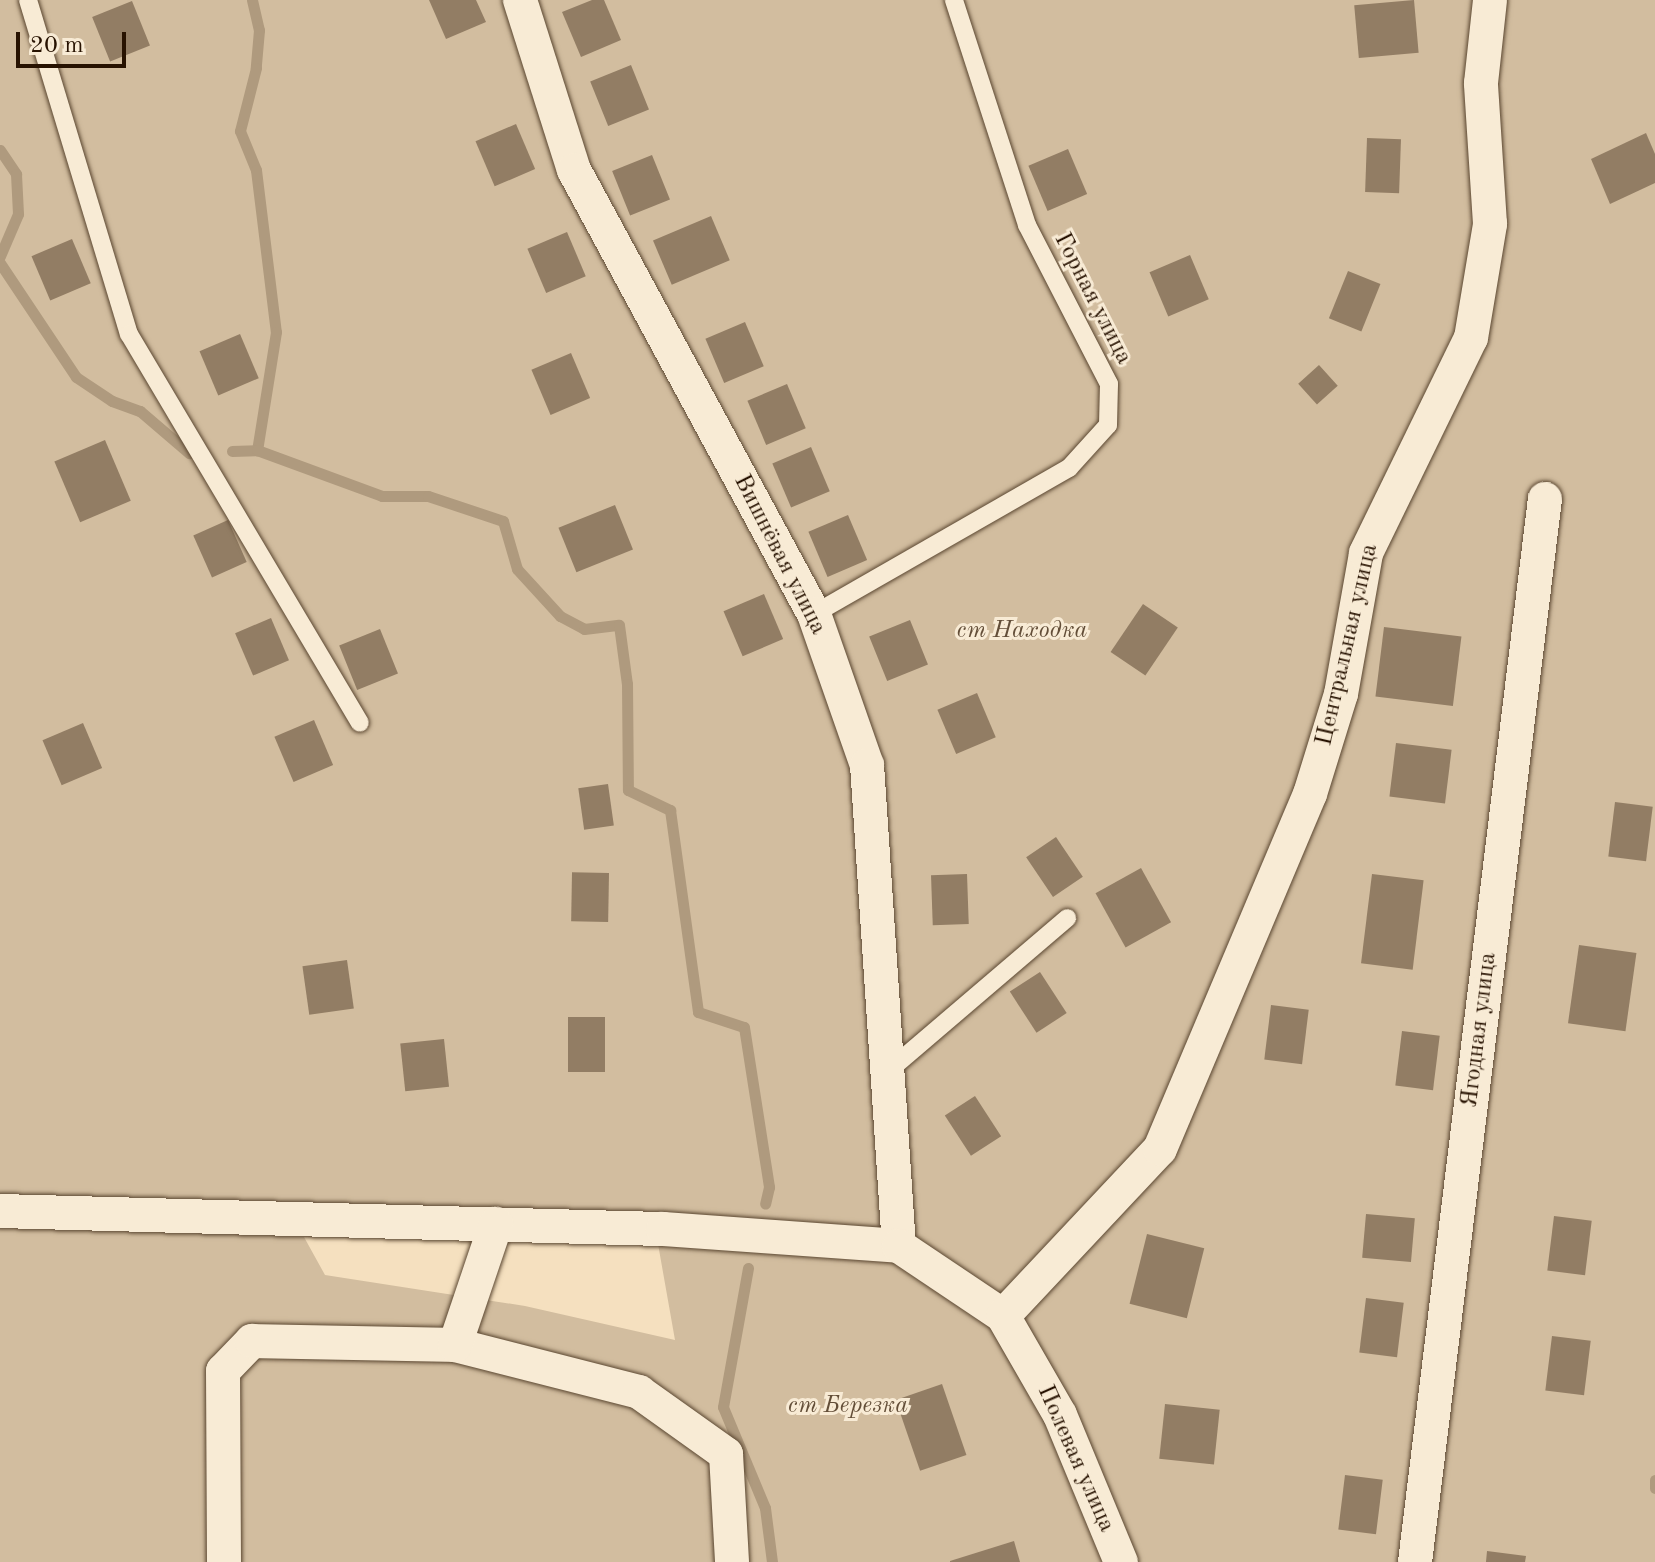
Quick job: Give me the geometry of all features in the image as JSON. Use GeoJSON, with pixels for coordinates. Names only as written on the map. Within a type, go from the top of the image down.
{"type":"FeatureCollection","features":[{"type":"Feature","properties":{"kind":"street","name":"Вишнёвая улица"},"geometry":{"type":"LineString","coordinates":[[520,0],[574,170],[814,614],[867,765],[899,1246]]}},
{"type":"Feature","properties":{"kind":"street","name":"Центральная улица"},"geometry":{"type":"LineString","coordinates":[[1003,1316],[1160,1149],[1310,794],[1341,694],[1366,553],[1471,338],[1490,224],[1481,83],[1490,0]]}},
{"type":"Feature","properties":{"kind":"street","name":"Ягодная улица"},"geometry":{"type":"LineString","coordinates":[[1415,1562],[1545,499]]}},
{"type":"Feature","properties":{"kind":"street"},"geometry":{"type":"LineString","coordinates":[[0,1211],[663,1229],[899,1246],[1003,1316]]}},
{"type":"Feature","properties":{"kind":"street"},"geometry":{"type":"LineString","coordinates":[[455,1345],[496,1224]]}},
{"type":"Feature","properties":{"kind":"street","name":"Полевая улица"},"geometry":{"type":"LineString","coordinates":[[1003,1316],[1060,1415],[1121,1562]]}},
{"type":"Feature","properties":{"kind":"street"},"geometry":{"type":"LineString","coordinates":[[224,1562],[223,1371],[252,1341],[455,1345],[639,1392],[726,1454],[732,1562]]}},
{"type":"Feature","properties":{"kind":"lane"},"geometry":{"type":"LineString","coordinates":[[28,0],[129,334],[360,723]]}},
{"type":"Feature","properties":{"kind":"lane","name":"Горная улица"},"geometry":{"type":"LineString","coordinates":[[814,614],[1069,468],[1108,425],[1109,384],[1027,225],[954,0]]}},
{"type":"Feature","properties":{"kind":"lane"},"geometry":{"type":"LineString","coordinates":[[887,1072],[1067,918]]}},
{"type":"Feature","properties":{"kind":"green space","name":"ст Находка"},"geometry":{"type":"Polygon","coordinates":[[[0,0],[1655,0],[1655,1562],[0,1562],[0,0]],[[304,1237],[325,1275],[525,1306],[675,1340],[658,1244],[304,1237]]]}},
{"type":"Feature","properties":{"kind":"building"},"geometry":{"type":"Polygon","coordinates":[[[429,0],[476,0],[486,22],[446,39],[429,0]]]}},
{"type":"Feature","properties":{"kind":"building"},"geometry":{"type":"Polygon","coordinates":[[[592,0],[604,0],[621,40],[581,57],[562,12],[592,0]]]}},
{"type":"Feature","properties":{"kind":"building"},"geometry":{"type":"Polygon","coordinates":[[[1414,0],[1419,53],[1359,58],[1354,5],[1414,0]]]}},
{"type":"Feature","properties":{"kind":"building"},"geometry":{"type":"Polygon","coordinates":[[[132,1],[150,46],[110,62],[92,17],[132,1]]]}},
{"type":"Feature","properties":{"kind":"building"},"geometry":{"type":"Polygon","coordinates":[[[631,65],[649,110],[608,126],[590,81],[631,65]]]}},
{"type":"Feature","properties":{"kind":"building"},"geometry":{"type":"Polygon","coordinates":[[[516,124],[535,169],[495,186],[475,141],[516,124]]]}},
{"type":"Feature","properties":{"kind":"building"},"geometry":{"type":"Polygon","coordinates":[[[1646,133],[1655,154],[1655,183],[1610,204],[1591,159],[1646,133]]]}},
{"type":"Feature","properties":{"kind":"building"},"geometry":{"type":"Polygon","coordinates":[[[1367,138],[1401,139],[1399,193],[1365,192],[1367,138]]]}},
{"type":"Feature","properties":{"kind":"building"},"geometry":{"type":"Polygon","coordinates":[[[1068,149],[1087,194],[1048,211],[1028,166],[1068,149]]]}},
{"type":"Feature","properties":{"kind":"building"},"geometry":{"type":"Polygon","coordinates":[[[652,155],[670,200],[630,216],[612,171],[652,155]]]}},
{"type":"Feature","properties":{"kind":"building"},"geometry":{"type":"Polygon","coordinates":[[[711,216],[730,260],[672,285],[653,241],[711,216]]]}},
{"type":"Feature","properties":{"kind":"building"},"geometry":{"type":"Polygon","coordinates":[[[567,232],[586,276],[546,293],[527,249],[567,232]]]}},
{"type":"Feature","properties":{"kind":"building"},"geometry":{"type":"Polygon","coordinates":[[[72,239],[91,283],[50,300],[31,256],[72,239]]]}},
{"type":"Feature","properties":{"kind":"building"},"geometry":{"type":"Polygon","coordinates":[[[1190,255],[1209,299],[1168,316],[1149,272],[1190,255]]]}},
{"type":"Feature","properties":{"kind":"building"},"geometry":{"type":"Polygon","coordinates":[[[1348,271],[1380,284],[1361,331],[1329,318],[1348,271]]]}},
{"type":"Feature","properties":{"kind":"building"},"geometry":{"type":"Polygon","coordinates":[[[745,322],[764,366],[724,383],[705,339],[745,322]]]}},
{"type":"Feature","properties":{"kind":"building"},"geometry":{"type":"Polygon","coordinates":[[[240,334],[259,378],[218,395],[199,351],[240,334]]]}},
{"type":"Feature","properties":{"kind":"building"},"geometry":{"type":"Polygon","coordinates":[[[571,353],[590,398],[551,415],[531,370],[571,353]]]}},
{"type":"Feature","properties":{"kind":"building"},"geometry":{"type":"Polygon","coordinates":[[[1319,365],[1338,386],[1317,405],[1298,384],[1319,365]]]}},
{"type":"Feature","properties":{"kind":"building"},"geometry":{"type":"Polygon","coordinates":[[[787,384],[806,428],[766,445],[747,401],[787,384]]]}},
{"type":"Feature","properties":{"kind":"building"},"geometry":{"type":"Polygon","coordinates":[[[105,440],[131,501],[80,522],[54,461],[105,440]]]}},
{"type":"Feature","properties":{"kind":"building"},"geometry":{"type":"Polygon","coordinates":[[[811,447],[830,491],[791,508],[772,463],[811,447]]]}},
{"type":"Feature","properties":{"kind":"building"},"geometry":{"type":"Polygon","coordinates":[[[615,505],[633,550],[576,572],[558,528],[615,505]]]}},
{"type":"Feature","properties":{"kind":"building"},"geometry":{"type":"Polygon","coordinates":[[[848,515],[867,560],[828,577],[808,532],[848,515]]]}},
{"type":"Feature","properties":{"kind":"building"},"geometry":{"type":"Polygon","coordinates":[[[228,520],[247,562],[212,577],[193,535],[228,520]]]}},
{"type":"Feature","properties":{"kind":"building"},"geometry":{"type":"Polygon","coordinates":[[[764,594],[783,639],[743,656],[723,611],[764,594]]]}},
{"type":"Feature","properties":{"kind":"building"},"geometry":{"type":"Polygon","coordinates":[[[1143,604],[1178,627],[1145,676],[1111,652],[1143,604]]]}},
{"type":"Feature","properties":{"kind":"building"},"geometry":{"type":"Polygon","coordinates":[[[271,618],[289,660],[253,676],[235,633],[271,618]]]}},
{"type":"Feature","properties":{"kind":"building"},"geometry":{"type":"Polygon","coordinates":[[[910,620],[928,665],[887,681],[869,636],[910,620]]]}},
{"type":"Feature","properties":{"kind":"building"},"geometry":{"type":"Polygon","coordinates":[[[1384,627],[1461,637],[1453,706],[1375,696],[1384,627]]]}},
{"type":"Feature","properties":{"kind":"building"},"geometry":{"type":"Polygon","coordinates":[[[380,629],[398,674],[357,690],[339,645],[380,629]]]}},
{"type":"Feature","properties":{"kind":"building"},"geometry":{"type":"Polygon","coordinates":[[[977,693],[996,737],[956,754],[937,710],[977,693]]]}},
{"type":"Feature","properties":{"kind":"building"},"geometry":{"type":"Polygon","coordinates":[[[314,720],[333,765],[294,782],[274,737],[314,720]]]}},
{"type":"Feature","properties":{"kind":"building"},"geometry":{"type":"Polygon","coordinates":[[[83,723],[102,768],[62,785],[42,740],[83,723]]]}},
{"type":"Feature","properties":{"kind":"building"},"geometry":{"type":"Polygon","coordinates":[[[1396,743],[1452,750],[1445,803],[1389,797],[1396,743]]]}},
{"type":"Feature","properties":{"kind":"building"},"geometry":{"type":"Polygon","coordinates":[[[608,784],[614,826],[584,830],[578,788],[608,784]]]}},
{"type":"Feature","properties":{"kind":"building"},"geometry":{"type":"Polygon","coordinates":[[[1615,802],[1653,807],[1646,861],[1608,857],[1615,802]]]}},
{"type":"Feature","properties":{"kind":"building"},"geometry":{"type":"Polygon","coordinates":[[[1056,837],[1083,877],[1053,897],[1026,857],[1056,837]]]}},
{"type":"Feature","properties":{"kind":"building"},"geometry":{"type":"Polygon","coordinates":[[[1141,868],[1171,922],[1126,947],[1096,893],[1141,868]]]}},
{"type":"Feature","properties":{"kind":"building"},"geometry":{"type":"Polygon","coordinates":[[[572,872],[609,873],[608,922],[571,921],[572,872]]]}},
{"type":"Feature","properties":{"kind":"building"},"geometry":{"type":"Polygon","coordinates":[[[967,874],[969,924],[933,925],[931,875],[967,874]]]}},
{"type":"Feature","properties":{"kind":"building"},"geometry":{"type":"Polygon","coordinates":[[[1372,874],[1424,880],[1413,970],[1361,963],[1372,874]]]}},
{"type":"Feature","properties":{"kind":"building"},"geometry":{"type":"Polygon","coordinates":[[[1579,945],[1636,953],[1625,1031],[1568,1023],[1579,945]]]}},
{"type":"Feature","properties":{"kind":"building"},"geometry":{"type":"Polygon","coordinates":[[[347,960],[354,1009],[309,1015],[302,966],[347,960]]]}},
{"type":"Feature","properties":{"kind":"building"},"geometry":{"type":"Polygon","coordinates":[[[1040,972],[1067,1013],[1036,1033],[1010,992],[1040,972]]]}},
{"type":"Feature","properties":{"kind":"building"},"geometry":{"type":"Polygon","coordinates":[[[1271,1005],[1309,1010],[1302,1064],[1264,1060],[1271,1005]]]}},
{"type":"Feature","properties":{"kind":"building"},"geometry":{"type":"Polygon","coordinates":[[[568,1017],[605,1017],[605,1072],[568,1072],[568,1017]]]}},
{"type":"Feature","properties":{"kind":"building"},"geometry":{"type":"Polygon","coordinates":[[[1402,1031],[1440,1036],[1433,1090],[1395,1086],[1402,1031]]]}},
{"type":"Feature","properties":{"kind":"building"},"geometry":{"type":"Polygon","coordinates":[[[444,1039],[449,1087],[405,1091],[400,1044],[444,1039]]]}},
{"type":"Feature","properties":{"kind":"building"},"geometry":{"type":"Polygon","coordinates":[[[975,1096],[1001,1136],[971,1156],[945,1116],[975,1096]]]}},
{"type":"Feature","properties":{"kind":"building"},"geometry":{"type":"Polygon","coordinates":[[[1366,1214],[1415,1218],[1411,1262],[1362,1258],[1366,1214]]]}},
{"type":"Feature","properties":{"kind":"building"},"geometry":{"type":"Polygon","coordinates":[[[1554,1216],[1592,1221],[1585,1275],[1547,1271],[1554,1216]]]}},
{"type":"Feature","properties":{"kind":"building"},"geometry":{"type":"Polygon","coordinates":[[[1147,1234],[1204,1248],[1187,1318],[1130,1304],[1147,1234]]]}},
{"type":"Feature","properties":{"kind":"building"},"geometry":{"type":"Polygon","coordinates":[[[1366,1298],[1404,1303],[1397,1357],[1359,1353],[1366,1298]]]}},
{"type":"Feature","properties":{"kind":"building"},"geometry":{"type":"Polygon","coordinates":[[[1552,1336],[1591,1341],[1584,1395],[1545,1391],[1552,1336]]]}},
{"type":"Feature","properties":{"kind":"building"},"geometry":{"type":"Polygon","coordinates":[[[942,1384],[966,1455],[920,1471],[896,1400],[942,1384]]]}},
{"type":"Feature","properties":{"kind":"building"},"geometry":{"type":"Polygon","coordinates":[[[1165,1404],[1220,1410],[1214,1464],[1159,1459],[1165,1404]]]}},
{"type":"Feature","properties":{"kind":"building"},"geometry":{"type":"Polygon","coordinates":[[[1345,1475],[1383,1480],[1376,1534],[1338,1530],[1345,1475]]]}},
{"type":"Feature","properties":{"kind":"building"},"geometry":{"type":"Polygon","coordinates":[[[1014,1541],[1020,1562],[950,1562],[950,1561],[1014,1541]]]}},
{"type":"Feature","properties":{"kind":"building"},"geometry":{"type":"Polygon","coordinates":[[[1487,1551],[1526,1556],[1525,1562],[1486,1562],[1487,1551]]]}},
{"type":"Feature","properties":{"kind":"waterway"},"geometry":{"type":"LineString","coordinates":[[252,0],[259,30],[256,68],[240,131],[256,170],[276,332],[257,450]]}},
{"type":"Feature","properties":{"kind":"waterway"},"geometry":{"type":"LineString","coordinates":[[0,150],[16,174],[18,214],[0,256]]}},
{"type":"Feature","properties":{"kind":"waterway"},"geometry":{"type":"LineString","coordinates":[[0,263],[76,377],[112,401],[140,411],[189,453]]}},
{"type":"Feature","properties":{"kind":"waterway"},"geometry":{"type":"LineString","coordinates":[[232,451],[257,450],[382,496],[428,496],[503,521],[517,569],[560,616],[584,629],[619,625],[627,684],[628,790],[670,810],[698,1012],[744,1027],[769,1187],[765,1204]]}},
{"type":"Feature","properties":{"kind":"waterway"},"geometry":{"type":"LineString","coordinates":[[748,1268],[723,1407],[765,1508],[772,1562]]}},
{"type":"Feature","properties":{"kind":"waterway"},"geometry":{"type":"LineString","coordinates":[[1655,1480],[1655,1488]]}},
{"type":"Feature","properties":{"kind":"park label","name":"ст Березка"},"geometry":{"type":"Point","coordinates":[848,1407]}}]}
